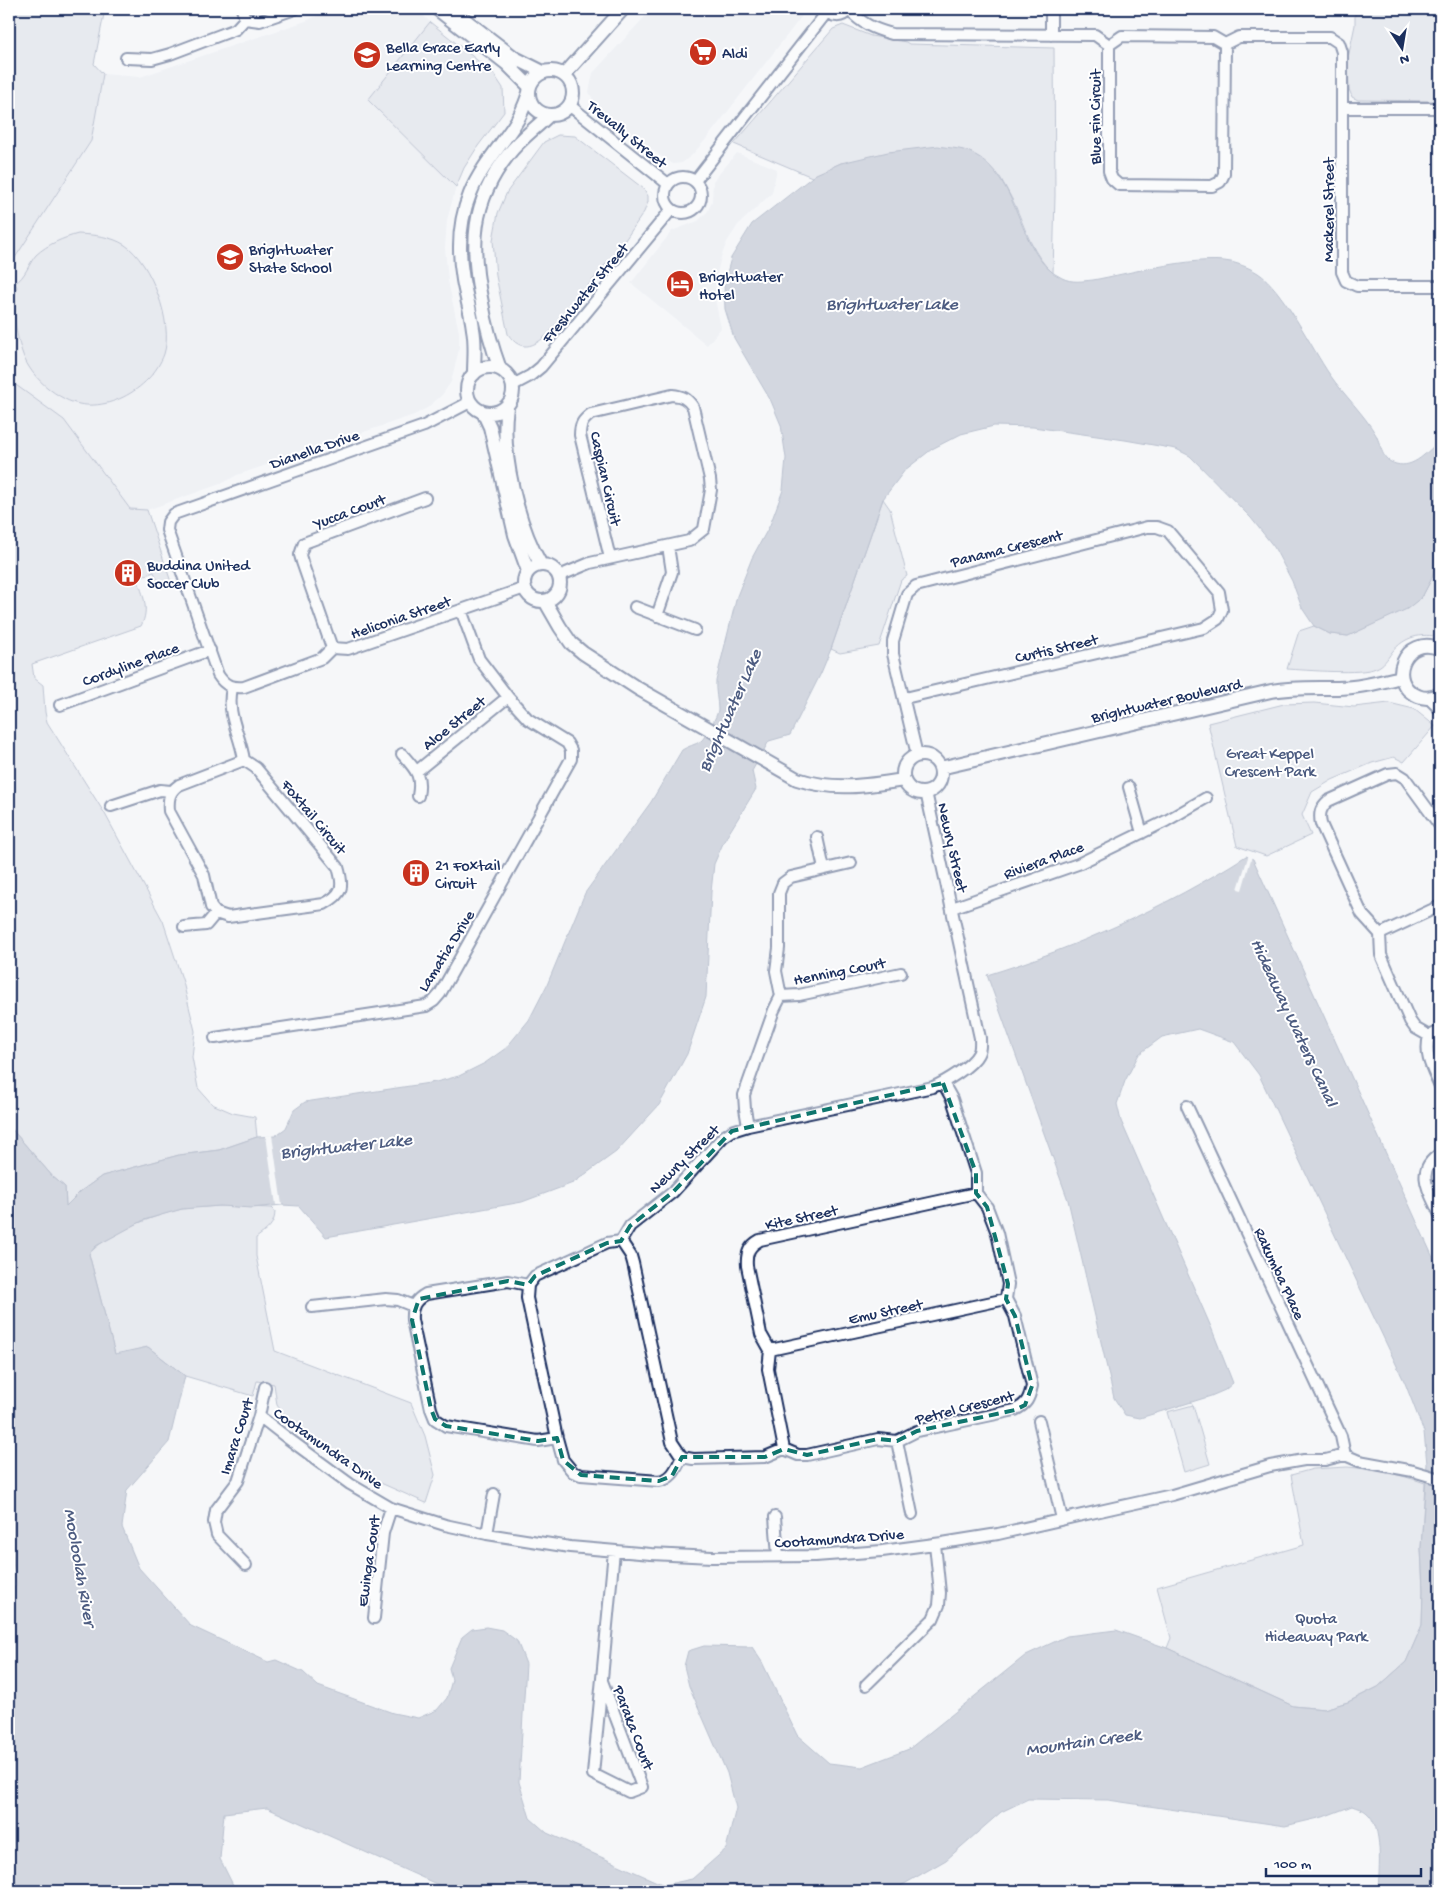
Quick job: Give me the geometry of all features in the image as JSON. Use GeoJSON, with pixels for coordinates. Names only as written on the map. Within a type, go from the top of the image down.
{"type":"FeatureCollection","features":[{"type":"Feature","properties":{"kind":"street"},"geometry":{"type":"LineString","coordinates":[[126,58],[152,59],[170,54],[236,29],[244,14],[260,21],[295,9]]}},
{"type":"Feature","properties":{"kind":"street"},"geometry":{"type":"LineString","coordinates":[[437,9],[506,64],[530,90],[530,99],[537,110],[549,115]]}},
{"type":"Feature","properties":{"kind":"street"},"geometry":{"type":"LineString","coordinates":[[451,9],[515,58],[543,72]]}},
{"type":"Feature","properties":{"kind":"street"},"geometry":{"type":"LineString","coordinates":[[564,75],[623,9]]}},
{"type":"Feature","properties":{"kind":"street"},"geometry":{"type":"LineString","coordinates":[[695,181],[826,11],[839,16],[849,9],[858,20],[868,26],[892,34],[1095,36],[1109,45],[1122,36],[1212,37],[1226,44]]}},
{"type":"Feature","properties":{"kind":"street"},"geometry":{"type":"LineString","coordinates":[[1051,9],[1051,35]]}},
{"type":"Feature","properties":{"kind":"street","name":"Mackerel Street"},"geometry":{"type":"LineString","coordinates":[[1226,44],[1239,37],[1330,37],[1339,43],[1342,52],[1342,272],[1346,280],[1357,286],[1440,286]]}},
{"type":"Feature","properties":{"kind":"street","name":"Blue Fin Circuit"},"geometry":{"type":"LineString","coordinates":[[1109,45],[1109,171],[1112,180],[1119,185],[1212,186],[1220,182],[1224,174],[1226,44]]}},
{"type":"Feature","properties":{"kind":"street"},"geometry":{"type":"LineString","coordinates":[[528,571],[515,535],[490,427],[483,412],[470,402],[468,387],[474,374],[474,329],[461,263],[460,239],[469,196],[478,177],[490,156],[514,126],[537,76],[543,72],[550,71],[564,75],[572,86],[572,99],[569,105],[560,113],[549,115],[523,137],[507,156],[484,194],[475,230],[475,262],[490,342],[500,369],[510,378],[514,392],[507,407],[504,424],[508,463],[525,534],[541,565]]}},
{"type":"Feature","properties":{"kind":"street","name":"Trevally Street"},"geometry":{"type":"LineString","coordinates":[[569,105],[668,184]]}},
{"type":"Feature","properties":{"kind":"street"},"geometry":{"type":"LineString","coordinates":[[1342,108],[1440,108]]}},
{"type":"Feature","properties":{"kind":"street"},"geometry":{"type":"LineString","coordinates":[[684,176],[695,181],[701,192],[700,204],[690,212],[677,213],[671,210],[664,195],[668,184],[678,177],[684,176]]}},
{"type":"Feature","properties":{"kind":"street","name":"Freshwater Street"},"geometry":{"type":"LineString","coordinates":[[513,385],[530,376],[541,367],[671,210]]}},
{"type":"Feature","properties":{"kind":"street"},"geometry":{"type":"LineString","coordinates":[[474,374],[486,368],[500,369]]}},
{"type":"Feature","properties":{"kind":"street","name":"Caspian Circuit"},"geometry":{"type":"LineString","coordinates":[[559,576],[590,563],[689,541],[704,529],[711,490],[693,407],[688,399],[672,395],[591,414],[583,419],[580,435],[610,558]]}},
{"type":"Feature","properties":{"kind":"street","name":"Dianella Drive"},"geometry":{"type":"LineString","coordinates":[[210,650],[167,530],[168,522],[174,514],[424,426],[470,402]]}},
{"type":"Feature","properties":{"kind":"street"},"geometry":{"type":"LineString","coordinates":[[483,412],[496,413],[507,407]]}},
{"type":"Feature","properties":{"kind":"street","name":"Yucca Court"},"geometry":{"type":"LineString","coordinates":[[332,648],[300,555],[304,543],[425,498]]}},
{"type":"Feature","properties":{"kind":"street","name":"Panama Crescent"},"geometry":{"type":"LineString","coordinates":[[917,755],[905,698],[893,654],[893,641],[907,594],[916,586],[1032,555],[1147,527],[1158,527],[1168,531],[1218,592],[1222,610],[1214,623]]}},
{"type":"Feature","properties":{"kind":"street"},"geometry":{"type":"LineString","coordinates":[[658,616],[672,572],[668,546]]}},
{"type":"Feature","properties":{"kind":"street"},"geometry":{"type":"LineString","coordinates":[[535,566],[552,567],[559,576],[560,586],[555,596],[545,600],[530,597],[525,588],[525,578],[528,571],[535,566]]}},
{"type":"Feature","properties":{"kind":"street","name":"Heliconia Street"},"geometry":{"type":"LineString","coordinates":[[232,688],[244,687],[322,658],[332,648],[348,650],[525,588]]}},
{"type":"Feature","properties":{"kind":"street"},"geometry":{"type":"LineString","coordinates":[[545,600],[564,632],[583,653],[637,688],[797,779],[816,785],[850,787],[904,780]]}},
{"type":"Feature","properties":{"kind":"street"},"geometry":{"type":"LineString","coordinates":[[635,608],[695,630]]}},
{"type":"Feature","properties":{"kind":"street","name":"Lamatia Drive"},"geometry":{"type":"LineString","coordinates":[[216,1038],[426,1006],[434,1001],[477,928],[571,759],[571,750],[567,744],[536,726],[508,697],[479,659],[461,610]]}},
{"type":"Feature","properties":{"kind":"street","name":"Curtis Street"},"geometry":{"type":"LineString","coordinates":[[905,698],[1204,628],[1214,623]]}},
{"type":"Feature","properties":{"kind":"street"},"geometry":{"type":"LineString","coordinates":[[1440,649],[1431,646],[1415,649],[1403,661],[1401,669],[1404,684],[1415,695],[1435,696],[1440,708]]}},
{"type":"Feature","properties":{"kind":"street"},"geometry":{"type":"LineString","coordinates":[[184,927],[206,925],[216,913],[208,900],[204,875],[169,811],[168,802],[171,791],[179,785],[244,760],[242,746],[230,712],[232,688],[223,682],[218,675],[210,650]]}},
{"type":"Feature","properties":{"kind":"street","name":"Cordyline Place"},"geometry":{"type":"LineString","coordinates":[[60,704],[210,650]]}},
{"type":"Feature","properties":{"kind":"street","name":"Brightwater Boulevard"},"geometry":{"type":"LineString","coordinates":[[940,768],[1271,691],[1289,688],[1364,686],[1402,677]]}},
{"type":"Feature","properties":{"kind":"street","name":"Aloe Street"},"geometry":{"type":"LineString","coordinates":[[417,771],[508,697]]}},
{"type":"Feature","properties":{"kind":"street"},"geometry":{"type":"LineString","coordinates":[[402,754],[417,771],[420,784],[418,796]]}},
{"type":"Feature","properties":{"kind":"street"},"geometry":{"type":"LineString","coordinates":[[917,755],[934,758],[940,768],[938,784],[926,792],[915,791],[904,780],[903,774],[906,762],[917,755]]}},
{"type":"Feature","properties":{"kind":"street","name":"Foxtail Circuit"},"geometry":{"type":"LineString","coordinates":[[216,913],[228,917],[324,904],[336,898],[341,889],[342,879],[338,867],[256,768],[244,760]]}},
{"type":"Feature","properties":{"kind":"street"},"geometry":{"type":"LineString","coordinates":[[1428,1036],[1415,1028],[1410,1020],[1381,955],[1380,934],[1362,914],[1321,824],[1320,814],[1322,806],[1328,801],[1388,774],[1397,774],[1404,778],[1440,826]]}},
{"type":"Feature","properties":{"kind":"street"},"geometry":{"type":"LineString","coordinates":[[1129,787],[1142,833]]}},
{"type":"Feature","properties":{"kind":"street"},"geometry":{"type":"LineString","coordinates":[[111,806],[160,790],[171,791]]}},
{"type":"Feature","properties":{"kind":"street","name":"Newry Street"},"geometry":{"type":"LineString","coordinates":[[621,1241],[630,1226],[673,1192],[722,1137],[732,1131],[933,1087],[943,1083],[974,1060],[979,1053],[980,1046],[952,908],[926,792]]}},
{"type":"Feature","properties":{"kind":"street","name":"Riviera Place"},"geometry":{"type":"LineString","coordinates":[[952,908],[1078,864],[1142,833],[1206,798]]}},
{"type":"Feature","properties":{"kind":"street"},"geometry":{"type":"LineString","coordinates":[[817,837],[824,869]]}},
{"type":"Feature","properties":{"kind":"street"},"geometry":{"type":"LineString","coordinates":[[748,1126],[744,1109],[744,1095],[774,1010],[782,996],[776,971],[779,948],[779,893],[783,883],[791,877],[851,862]]}},
{"type":"Feature","properties":{"kind":"street"},"geometry":{"type":"LineString","coordinates":[[1380,934],[1440,906]]}},
{"type":"Feature","properties":{"kind":"street","name":"Henning Court"},"geometry":{"type":"LineString","coordinates":[[782,996],[799,995],[901,973]]}},
{"type":"Feature","properties":{"kind":"street"},"geometry":{"type":"LineString","coordinates":[[1428,1036],[1440,1031]]}},
{"type":"Feature","properties":{"kind":"street"},"geometry":{"type":"LineString","coordinates":[[1428,1036],[1427,1056],[1440,1086]]}},
{"type":"Feature","properties":{"kind":"street","name":"Petrel Crescent"},"geometry":{"type":"LineString","coordinates":[[784,1449],[798,1455],[807,1455],[878,1440],[897,1441],[917,1431],[1016,1410],[1025,1405],[1030,1398],[1032,1386],[1015,1316],[1006,1299],[1008,1284],[997,1233],[987,1207],[976,1193],[976,1173],[952,1099],[943,1083]]}},
{"type":"Feature","properties":{"kind":"street","name":"Rakumba Place"},"geometry":{"type":"LineString","coordinates":[[1187,1106],[1341,1436],[1345,1454]]}},
{"type":"Feature","properties":{"kind":"street"},"geometry":{"type":"LineString","coordinates":[[1440,1154],[1426,1168],[1425,1177],[1440,1215]]}},
{"type":"Feature","properties":{"kind":"street","name":"Kite Street"},"geometry":{"type":"LineString","coordinates":[[784,1449],[768,1369],[770,1350],[761,1334],[747,1266],[746,1258],[751,1245],[760,1240],[976,1193]]}},
{"type":"Feature","properties":{"kind":"street"},"geometry":{"type":"LineString","coordinates":[[621,1241],[631,1256],[633,1263],[672,1442],[682,1458],[672,1476],[666,1480],[659,1481],[581,1476],[568,1469],[563,1460],[557,1438],[527,1298],[528,1285],[535,1276],[607,1243],[621,1241]]}},
{"type":"Feature","properties":{"kind":"street"},"geometry":{"type":"LineString","coordinates":[[528,1285],[508,1281],[426,1294],[419,1298],[413,1306],[412,1320],[431,1409],[435,1419],[446,1426],[504,1436],[538,1441],[557,1438]]}},
{"type":"Feature","properties":{"kind":"street"},"geometry":{"type":"LineString","coordinates":[[312,1308],[386,1299],[398,1300],[413,1306]]}},
{"type":"Feature","properties":{"kind":"street","name":"Emu Street"},"geometry":{"type":"LineString","coordinates":[[770,1350],[1006,1299]]}},
{"type":"Feature","properties":{"kind":"street","name":"Imara Court"},"geometry":{"type":"LineString","coordinates":[[246,1565],[217,1535],[214,1522],[216,1510],[238,1480],[259,1416],[265,1387]]}},
{"type":"Feature","properties":{"kind":"street","name":"Cootamundra Drive"},"geometry":{"type":"LineString","coordinates":[[259,1416],[350,1484],[391,1508],[446,1524],[526,1541],[614,1551],[712,1557],[863,1552],[935,1544],[998,1534],[1172,1494],[1270,1466],[1304,1460],[1325,1460],[1345,1454]]}},
{"type":"Feature","properties":{"kind":"street"},"geometry":{"type":"LineString","coordinates":[[1039,1421],[1062,1519]]}},
{"type":"Feature","properties":{"kind":"street"},"geometry":{"type":"LineString","coordinates":[[897,1441],[912,1514]]}},
{"type":"Feature","properties":{"kind":"street"},"geometry":{"type":"LineString","coordinates":[[682,1458],[765,1456],[784,1449]]}},
{"type":"Feature","properties":{"kind":"street"},"geometry":{"type":"LineString","coordinates":[[1345,1454],[1359,1461],[1412,1471],[1440,1479]]}},
{"type":"Feature","properties":{"kind":"street"},"geometry":{"type":"LineString","coordinates":[[487,1534],[494,1494]]}},
{"type":"Feature","properties":{"kind":"street","name":"Ewinga Court"},"geometry":{"type":"LineString","coordinates":[[374,1618],[383,1533],[391,1508]]}},
{"type":"Feature","properties":{"kind":"street"},"geometry":{"type":"LineString","coordinates":[[776,1517],[778,1556]]}},
{"type":"Feature","properties":{"kind":"street"},"geometry":{"type":"LineString","coordinates":[[866,1685],[933,1619],[939,1605],[940,1593],[935,1544]]}},
{"type":"Feature","properties":{"kind":"street","name":"Paraka Court"},"geometry":{"type":"LineString","coordinates":[[602,1681],[642,1787],[629,1792],[593,1774],[614,1551]]}},
{"type":"Feature","properties":{"kind":"highlighted area"},"geometry":{"type":"Polygon","coordinates":[[[943,1083],[976,1173],[976,1193],[987,1207],[1008,1284],[1006,1299],[1015,1316],[1032,1386],[1025,1405],[1015,1410],[917,1431],[897,1441],[878,1439],[807,1455],[784,1449],[765,1457],[682,1457],[672,1476],[659,1481],[581,1475],[563,1460],[557,1438],[538,1441],[446,1426],[435,1419],[431,1409],[412,1320],[419,1299],[508,1281],[528,1285],[535,1276],[607,1243],[621,1241],[630,1226],[673,1192],[732,1131],[943,1083]]]}},
{"type":"Feature","properties":{"kind":"shaded area","name":"Brightwater State School"},"geometry":{"type":"Polygon","coordinates":[[[331,9],[417,9],[430,22],[368,100],[456,187],[447,220],[445,248],[448,281],[459,332],[459,349],[451,382],[442,395],[427,408],[414,415],[237,475],[223,483],[147,510],[130,509],[64,420],[9,380],[9,267],[91,142],[103,74],[140,77],[306,21],[331,9]]]}},
{"type":"Feature","properties":{"kind":"shaded area"},"geometry":{"type":"Polygon","coordinates":[[[652,9],[805,9],[805,12],[708,137],[682,163],[673,164],[665,159],[599,111],[589,92],[593,73],[652,9]]]}},
{"type":"Feature","properties":{"kind":"shaded area"},"geometry":{"type":"Polygon","coordinates":[[[737,153],[777,169],[772,193],[738,225],[727,242],[721,257],[716,277],[715,299],[721,328],[707,345],[631,283],[672,231],[698,221],[708,211],[712,201],[713,181],[737,153]]]}},
{"type":"Feature","properties":{"kind":"green space"},"geometry":{"type":"Polygon","coordinates":[[[9,9],[105,9],[94,64],[103,74],[91,141],[9,267],[9,9]]]}},
{"type":"Feature","properties":{"kind":"green space"},"geometry":{"type":"Polygon","coordinates":[[[1355,9],[1440,9],[1440,101],[1358,100],[1352,97],[1349,89],[1348,58],[1355,25],[1355,9]]]}},
{"type":"Feature","properties":{"kind":"green space"},"geometry":{"type":"Polygon","coordinates":[[[430,22],[493,73],[503,88],[504,112],[478,146],[464,168],[456,187],[368,100],[430,22]]]}},
{"type":"Feature","properties":{"kind":"green space"},"geometry":{"type":"Polygon","coordinates":[[[843,25],[871,36],[909,44],[1054,48],[1055,195],[1053,273],[1035,250],[1000,177],[841,163],[812,177],[734,144],[833,29],[843,25]]]}},
{"type":"Feature","properties":{"kind":"green space"},"geometry":{"type":"Polygon","coordinates":[[[558,135],[575,136],[644,189],[648,196],[648,202],[644,212],[623,243],[551,331],[535,344],[524,346],[513,340],[508,334],[496,276],[493,240],[498,213],[507,192],[544,142],[558,135]]]}},
{"type":"Feature","properties":{"kind":"green space"},"geometry":{"type":"Polygon","coordinates":[[[78,234],[114,240],[125,245],[135,253],[151,279],[158,295],[166,327],[164,354],[148,379],[123,397],[109,403],[79,404],[65,399],[50,389],[36,377],[29,367],[18,339],[14,316],[17,287],[15,283],[22,278],[36,255],[56,242],[78,234]]]}},
{"type":"Feature","properties":{"kind":"green space"},"geometry":{"type":"Polygon","coordinates":[[[9,380],[64,420],[130,509],[147,510],[171,582],[160,586],[154,572],[137,578],[145,608],[144,620],[141,626],[32,664],[34,678],[43,685],[47,722],[105,814],[163,921],[183,982],[195,1031],[192,1057],[198,1088],[212,1104],[233,1113],[255,1117],[257,1137],[219,1150],[179,1155],[102,1176],[81,1191],[66,1206],[65,1187],[53,1177],[9,1126],[9,380]]]}},
{"type":"Feature","properties":{"kind":"green space"},"geometry":{"type":"Polygon","coordinates":[[[883,499],[890,509],[907,576],[901,580],[879,646],[840,653],[831,649],[883,499]]]}},
{"type":"Feature","properties":{"kind":"green space"},"geometry":{"type":"Polygon","coordinates":[[[1440,550],[1440,637],[1426,635],[1408,639],[1392,652],[1385,662],[1369,670],[1333,672],[1287,669],[1299,631],[1314,626],[1330,634],[1348,636],[1407,608],[1422,597],[1431,580],[1440,550]]]}},
{"type":"Feature","properties":{"kind":"green space","name":"Great Keppel Crescent Park"},"geometry":{"type":"Polygon","coordinates":[[[1314,703],[1354,707],[1389,703],[1414,709],[1435,726],[1404,762],[1394,757],[1372,763],[1332,780],[1312,792],[1302,815],[1311,835],[1266,856],[1237,846],[1208,723],[1284,704],[1314,703]]]}},
{"type":"Feature","properties":{"kind":"green space"},"geometry":{"type":"Polygon","coordinates":[[[220,1206],[272,1208],[275,1211],[272,1224],[256,1238],[256,1256],[275,1351],[411,1403],[425,1436],[435,1475],[426,1503],[367,1477],[323,1449],[287,1420],[277,1405],[274,1384],[257,1381],[253,1396],[185,1376],[148,1347],[115,1355],[89,1254],[107,1239],[145,1220],[182,1209],[220,1206]]]}},
{"type":"Feature","properties":{"kind":"green space"},"geometry":{"type":"Polygon","coordinates":[[[1193,1405],[1210,1464],[1184,1472],[1167,1412],[1193,1405]]]}},
{"type":"Feature","properties":{"kind":"green space","name":"Quota Hideaway Park"},"geometry":{"type":"Polygon","coordinates":[[[1347,1467],[1386,1472],[1425,1483],[1421,1548],[1422,1625],[1406,1662],[1378,1687],[1348,1702],[1324,1709],[1293,1706],[1167,1648],[1171,1638],[1157,1587],[1304,1545],[1291,1475],[1313,1469],[1347,1467]]]}},
{"type":"Feature","properties":{"kind":"water"},"geometry":{"type":"Polygon","coordinates":[[[938,146],[968,151],[989,165],[1001,180],[1011,198],[1036,253],[1047,268],[1066,280],[1093,280],[1167,265],[1207,261],[1224,261],[1238,264],[1256,272],[1268,281],[1287,305],[1330,375],[1371,427],[1387,459],[1396,464],[1403,465],[1415,462],[1440,440],[1440,550],[1431,580],[1422,597],[1407,609],[1348,636],[1330,634],[1314,626],[1302,608],[1292,581],[1274,547],[1251,518],[1190,456],[1176,449],[1033,427],[994,426],[961,434],[932,449],[905,470],[883,499],[821,673],[790,735],[769,741],[752,771],[756,789],[724,841],[714,864],[706,997],[687,1054],[659,1105],[616,1152],[573,1183],[522,1202],[326,1237],[299,1206],[282,1205],[252,1208],[220,1206],[182,1209],[144,1220],[96,1246],[89,1254],[115,1354],[148,1347],[185,1376],[169,1442],[127,1490],[122,1527],[139,1568],[191,1626],[268,1662],[276,1660],[303,1672],[318,1686],[393,1713],[418,1718],[437,1710],[447,1698],[452,1680],[449,1668],[462,1637],[472,1629],[486,1627],[502,1630],[517,1641],[526,1664],[519,1782],[530,1818],[547,1833],[664,1885],[692,1879],[726,1849],[736,1808],[727,1773],[689,1686],[684,1666],[688,1651],[704,1646],[752,1647],[762,1662],[797,1735],[829,1763],[862,1767],[909,1749],[1026,1655],[1067,1636],[1116,1630],[1167,1648],[1293,1706],[1324,1709],[1348,1702],[1378,1687],[1406,1662],[1422,1625],[1421,1548],[1427,1464],[1424,1432],[1405,1383],[1259,1075],[1234,1042],[1198,1029],[1162,1037],[1139,1054],[1125,1081],[1117,1104],[1121,1121],[1211,1327],[1233,1383],[1225,1390],[1211,1396],[1140,1418],[1125,1415],[1114,1398],[1068,1200],[987,975],[1055,952],[1121,924],[1185,892],[1246,856],[1253,859],[1440,1273],[1440,1891],[1378,1891],[1379,1849],[1376,1827],[1366,1812],[1352,1806],[1323,1817],[1285,1826],[1108,1800],[1028,1799],[1001,1812],[946,1860],[892,1891],[452,1891],[267,1808],[224,1813],[220,1859],[236,1891],[17,1891],[14,1868],[9,1853],[9,1597],[16,1585],[9,1529],[9,1126],[53,1177],[65,1187],[66,1206],[81,1191],[102,1176],[179,1155],[219,1150],[257,1137],[275,1136],[286,1128],[294,1110],[305,1102],[436,1082],[459,1076],[485,1063],[506,1048],[529,1020],[547,985],[585,893],[651,802],[682,750],[701,741],[714,721],[718,710],[716,681],[737,596],[752,558],[770,525],[783,490],[786,458],[781,425],[771,401],[734,338],[725,309],[724,284],[731,258],[752,224],[816,174],[841,163],[888,152],[938,146]]]}},
{"type":"Feature","properties":{"kind":"pier"},"geometry":{"type":"Polygon","coordinates":[[[1249,854],[1252,856],[1242,890],[1238,889],[1249,854]]]}},
{"type":"Feature","properties":{"kind":"pier"},"geometry":{"type":"Polygon","coordinates":[[[272,1135],[282,1205],[276,1205],[266,1136],[272,1135]]]}},
{"type":"Feature","properties":{"kind":"place","name":"Aldi"},"geometry":{"type":"Point","coordinates":[703,52]}},
{"type":"Feature","properties":{"kind":"place","name":"Bella Grace Early Learning Centre"},"geometry":{"type":"Point","coordinates":[367,55]}},
{"type":"Feature","properties":{"kind":"place","name":"Brightwater State School"},"geometry":{"type":"Point","coordinates":[230,257]}},
{"type":"Feature","properties":{"kind":"place","name":"Brightwater Hotel"},"geometry":{"type":"Point","coordinates":[680,284]}},
{"type":"Feature","properties":{"kind":"place","name":"Buddina United Soccer Club"},"geometry":{"type":"Point","coordinates":[128,573]}},
{"type":"Feature","properties":{"kind":"place","name":"21 Foxtail Circuit"},"geometry":{"type":"Point","coordinates":[416,873]}},
{"type":"Feature","properties":{"kind":"water label","name":"Brightwater Lake"},"geometry":{"type":"Point","coordinates":[892,303]}},
{"type":"Feature","properties":{"kind":"water label","name":"Brightwater Lake"},"geometry":{"type":"Point","coordinates":[729,710]}},
{"type":"Feature","properties":{"kind":"water label","name":"Hideaway Waters Canal"},"geometry":{"type":"Point","coordinates":[1295,1022]}},
{"type":"Feature","properties":{"kind":"water label","name":"Brightwater Lake"},"geometry":{"type":"Point","coordinates":[346,1145]}},
{"type":"Feature","properties":{"kind":"water label","name":"Mooloolah River"},"geometry":{"type":"Point","coordinates":[81,1567]}},
{"type":"Feature","properties":{"kind":"water label","name":"Mountain Creek"},"geometry":{"type":"Point","coordinates":[1083,1741]}}]}
